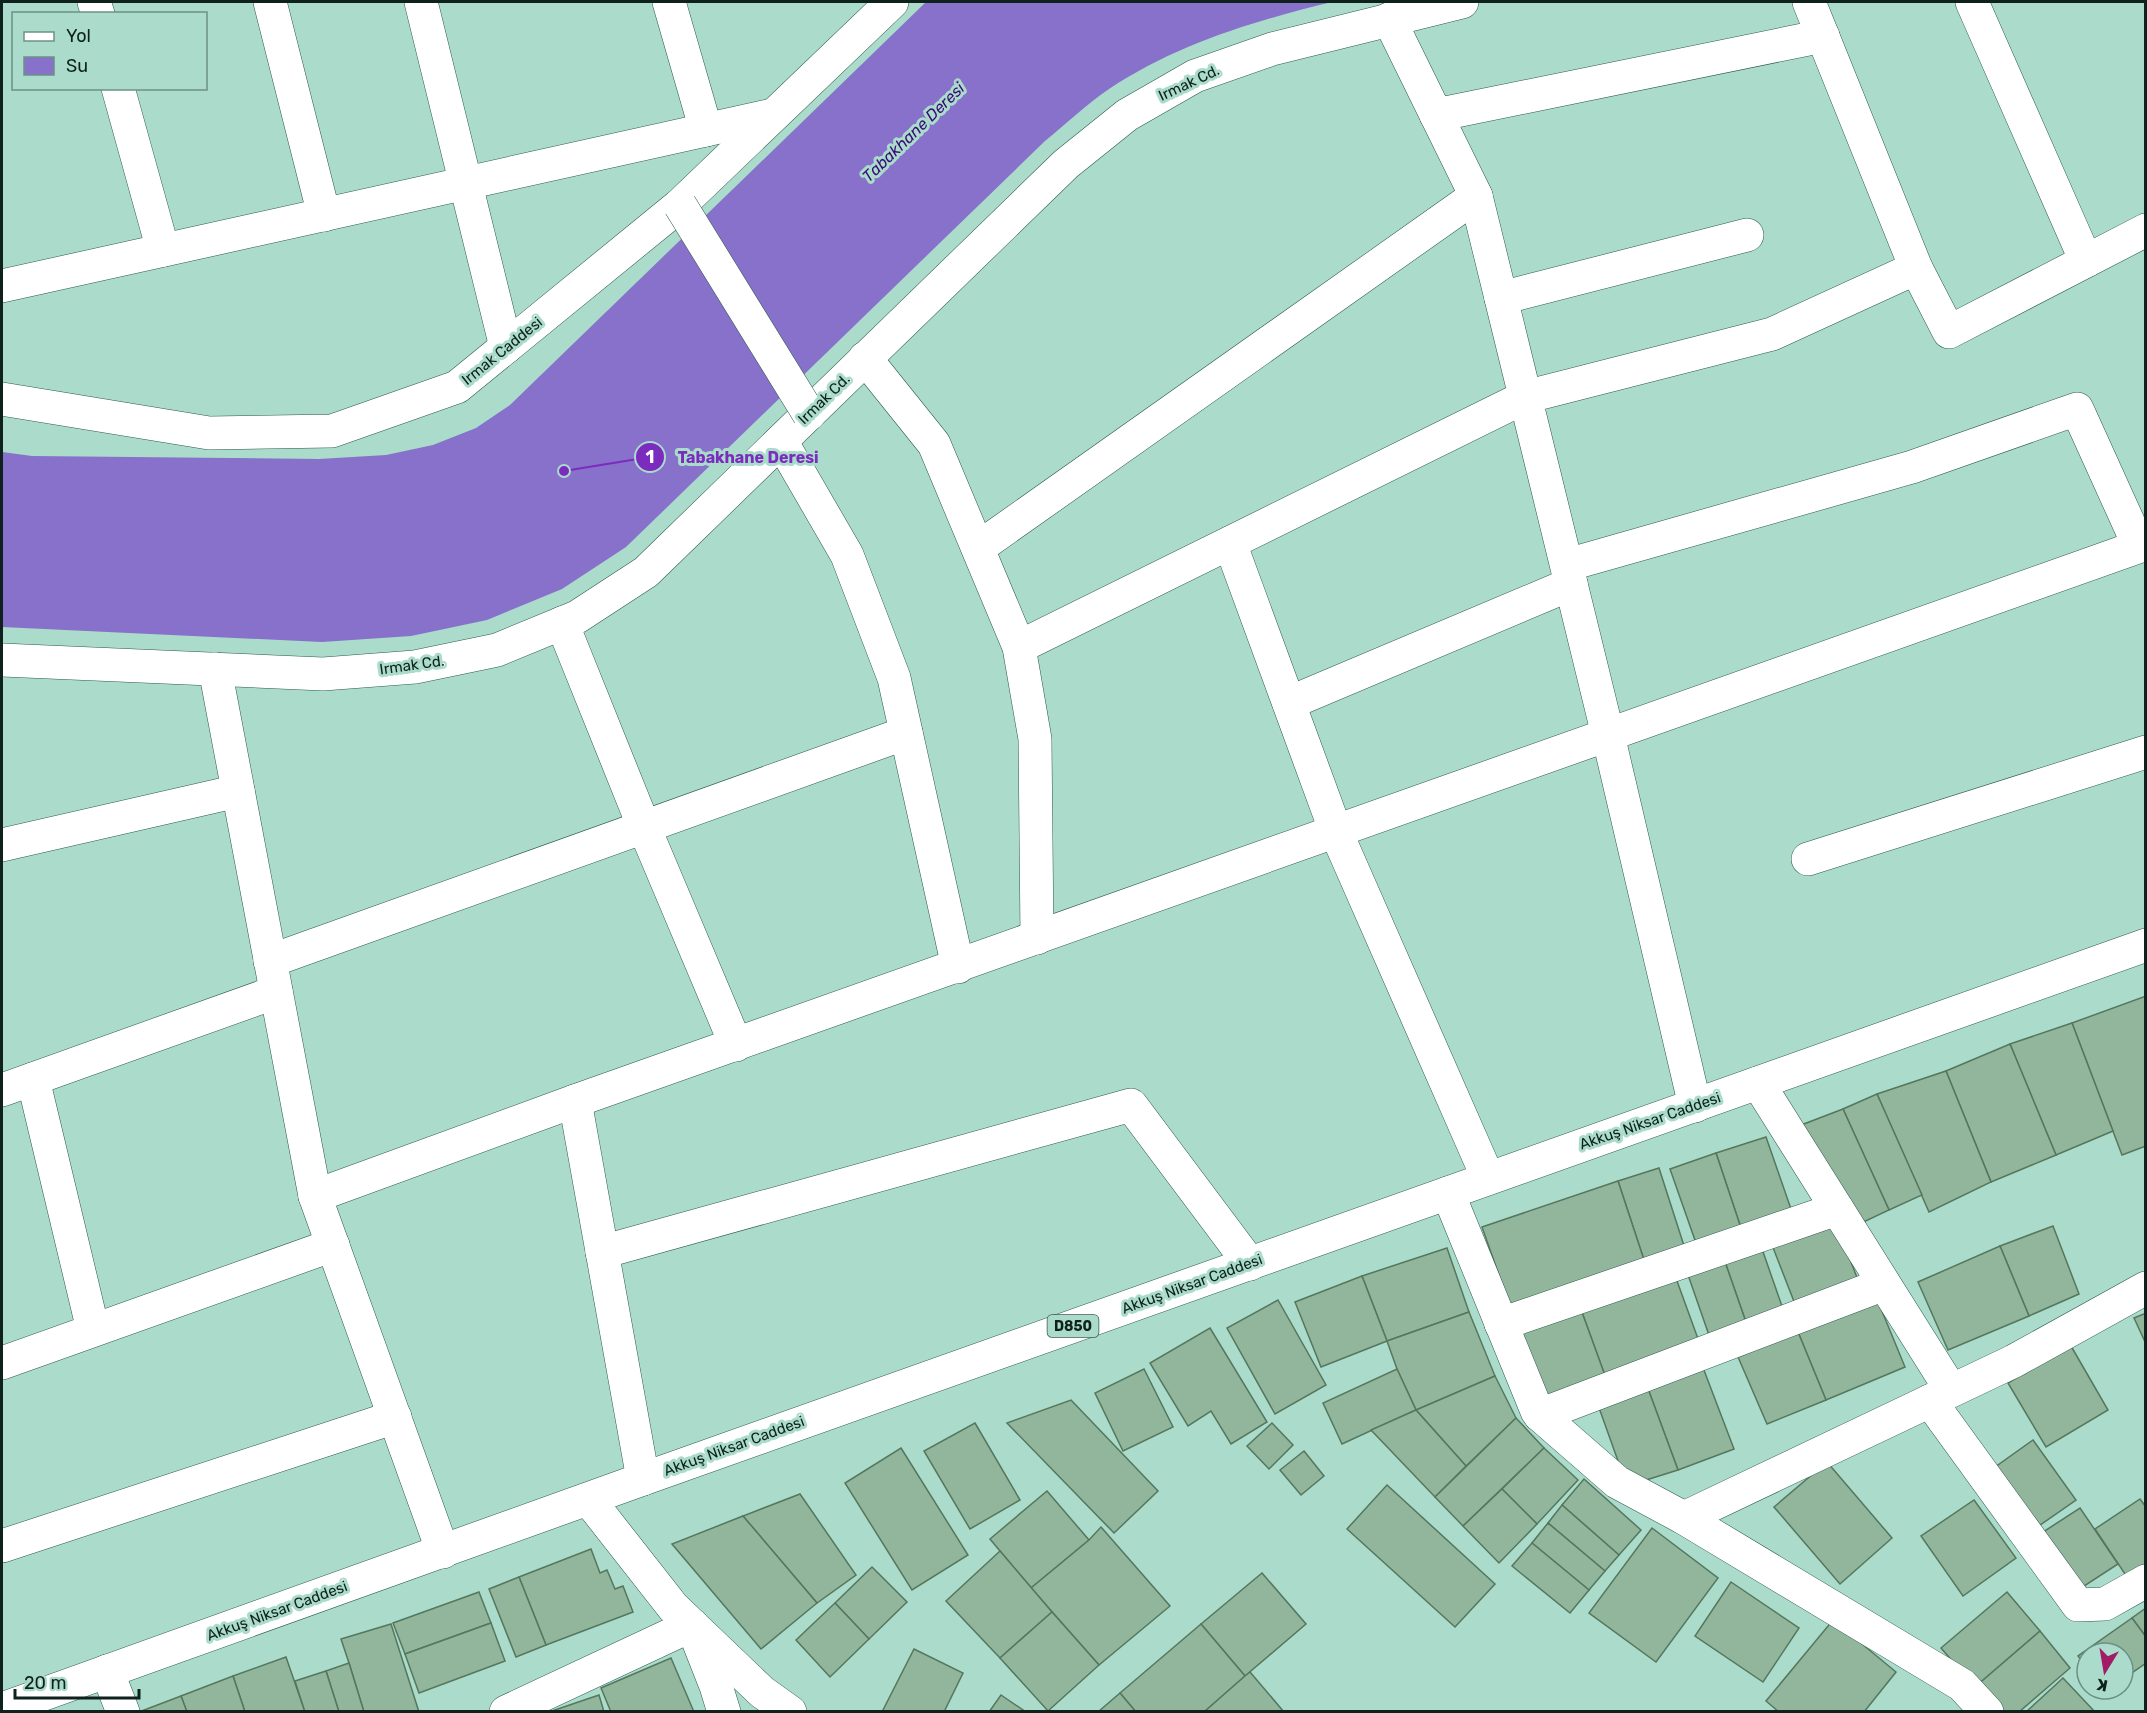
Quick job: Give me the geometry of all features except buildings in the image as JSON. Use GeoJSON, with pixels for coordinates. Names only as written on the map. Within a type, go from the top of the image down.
{"type":"FeatureCollection","features":[{"type":"Feature","properties":{"kind":"street"},"geometry":{"type":"LineString","coordinates":[[270,2],[324,215]]}},
{"type":"Feature","properties":{"kind":"street"},"geometry":{"type":"LineString","coordinates":[[421,2],[506,347]]}},
{"type":"Feature","properties":{"kind":"street"},"geometry":{"type":"LineString","coordinates":[[669,2],[706,130]]}},
{"type":"Feature","properties":{"kind":"street","name":"Irmak Caddesi"},"geometry":{"type":"LineString","coordinates":[[2,398],[209,433],[332,431],[457,387],[680,205],[892,2]]}},
{"type":"Feature","properties":{"kind":"street","name":"Irmak Cd."},"geometry":{"type":"LineString","coordinates":[[2,660],[323,674],[415,667],[497,650],[577,617],[646,572],[1066,164],[1126,115],[1195,76],[1272,49],[1462,2]]}},
{"type":"Feature","properties":{"kind":"street"},"geometry":{"type":"LineString","coordinates":[[1809,2],[1916,268],[1949,332],[2145,230]]}},
{"type":"Feature","properties":{"kind":"street"},"geometry":{"type":"LineString","coordinates":[[1972,2],[2086,261]]}},
{"type":"Feature","properties":{"kind":"street"},"geometry":{"type":"LineString","coordinates":[[1389,20],[1476,196],[1608,735],[1695,1106]]}},
{"type":"Feature","properties":{"kind":"street"},"geometry":{"type":"LineString","coordinates":[[1436,115],[1822,36]]}},
{"type":"Feature","properties":{"kind":"street"},"geometry":{"type":"LineString","coordinates":[[119,90],[163,250]]}},
{"type":"Feature","properties":{"kind":"street"},"geometry":{"type":"LineString","coordinates":[[2,286],[772,115]]}},
{"type":"Feature","properties":{"kind":"street"},"geometry":{"type":"LineString","coordinates":[[978,548],[1476,196]]}},
{"type":"Feature","properties":{"kind":"street"},"geometry":{"type":"LineString","coordinates":[[680,205],[809,414]]}},
{"type":"Feature","properties":{"kind":"street"},"geometry":{"type":"LineString","coordinates":[[1501,298],[1747,235]]}},
{"type":"Feature","properties":{"kind":"street"},"geometry":{"type":"LineString","coordinates":[[1019,647],[1525,397],[1773,334],[1916,268]]}},
{"type":"Feature","properties":{"kind":"street"},"geometry":{"type":"LineString","coordinates":[[865,358],[934,444],[1019,647],[1035,739],[1037,938]]}},
{"type":"Feature","properties":{"kind":"street"},"geometry":{"type":"LineString","coordinates":[[315,1196],[575,1101],[2142,545],[2077,409],[1912,467],[1569,574],[1289,703]]}},
{"type":"Feature","properties":{"kind":"street"},"geometry":{"type":"LineString","coordinates":[[781,441],[847,555],[894,678],[958,967]]}},
{"type":"Feature","properties":{"kind":"street"},"geometry":{"type":"LineString","coordinates":[[1230,543],[1336,832],[1488,1178]]}},
{"type":"Feature","properties":{"kind":"street"},"geometry":{"type":"LineString","coordinates":[[562,623],[644,827],[736,1045]]}},
{"type":"Feature","properties":{"kind":"street"},"geometry":{"type":"LineString","coordinates":[[215,669],[315,1196],[443,1552]]}},
{"type":"Feature","properties":{"kind":"street"},"geometry":{"type":"LineString","coordinates":[[270,960],[906,733]]}},
{"type":"Feature","properties":{"kind":"street"},"geometry":{"type":"LineString","coordinates":[[1808,860],[2145,752]]}},
{"type":"Feature","properties":{"kind":"street"},"geometry":{"type":"LineString","coordinates":[[2,845],[238,791]]}},
{"type":"Feature","properties":{"kind":"street","name":"Akkuş Niksar Caddesi"},"geometry":{"type":"LineString","coordinates":[[2,1709],[2145,945]]}},
{"type":"Feature","properties":{"kind":"street"},"geometry":{"type":"LineString","coordinates":[[2,1090],[276,993]]}},
{"type":"Feature","properties":{"kind":"street"},"geometry":{"type":"LineString","coordinates":[[33,1079],[93,1330]]}},
{"type":"Feature","properties":{"kind":"street"},"geometry":{"type":"LineString","coordinates":[[1758,1083],[1884,1284],[1940,1396],[2078,1605],[2105,1604],[2145,1581]]}},
{"type":"Feature","properties":{"kind":"street"},"geometry":{"type":"LineString","coordinates":[[575,1101],[643,1479]]}},
{"type":"Feature","properties":{"kind":"street"},"geometry":{"type":"LineString","coordinates":[[602,1252],[1131,1105],[1250,1264]]}},
{"type":"Feature","properties":{"kind":"street"},"geometry":{"type":"LineString","coordinates":[[1448,1193],[1540,1415],[1617,1482],[1684,1518],[1962,1685],[1987,1712]]}},
{"type":"Feature","properties":{"kind":"street"},"geometry":{"type":"LineString","coordinates":[[1501,1324],[1837,1209]]}},
{"type":"Feature","properties":{"kind":"street"},"geometry":{"type":"LineString","coordinates":[[2,1363],[333,1245]]}},
{"type":"Feature","properties":{"kind":"street"},"geometry":{"type":"LineString","coordinates":[[1540,1415],[1884,1284]]}},
{"type":"Feature","properties":{"kind":"street"},"geometry":{"type":"LineString","coordinates":[[1684,1518],[2014,1360],[2145,1288]]}},
{"type":"Feature","properties":{"kind":"street"},"geometry":{"type":"LineString","coordinates":[[2,1546],[395,1417]]}},
{"type":"Feature","properties":{"kind":"street"},"geometry":{"type":"LineString","coordinates":[[589,1500],[673,1607],[762,1692],[790,1712]]}},
{"type":"Feature","properties":{"kind":"street"},"geometry":{"type":"LineString","coordinates":[[506,1712],[692,1625]]}},
{"type":"Feature","properties":{"kind":"street"},"geometry":{"type":"LineString","coordinates":[[692,1625],[724,1712]]}},
{"type":"Feature","properties":{"kind":"street"},"geometry":{"type":"LineString","coordinates":[[107,1671],[123,1712]]}},
{"type":"Feature","properties":{"kind":"water"},"geometry":{"type":"Polygon","coordinates":[[[926,2],[1332,2],[1245,26],[1189,47],[1135,73],[1101,95],[1045,141],[626,547],[562,589],[487,620],[411,636],[322,642],[2,627],[2,452],[32,456],[319,459],[386,455],[433,445],[476,428],[510,405],[926,2]]]}},
{"type":"Feature","properties":{"kind":"place","name":"Tabakhane Deresi"},"geometry":{"type":"Point","coordinates":[564,471]}}]}
